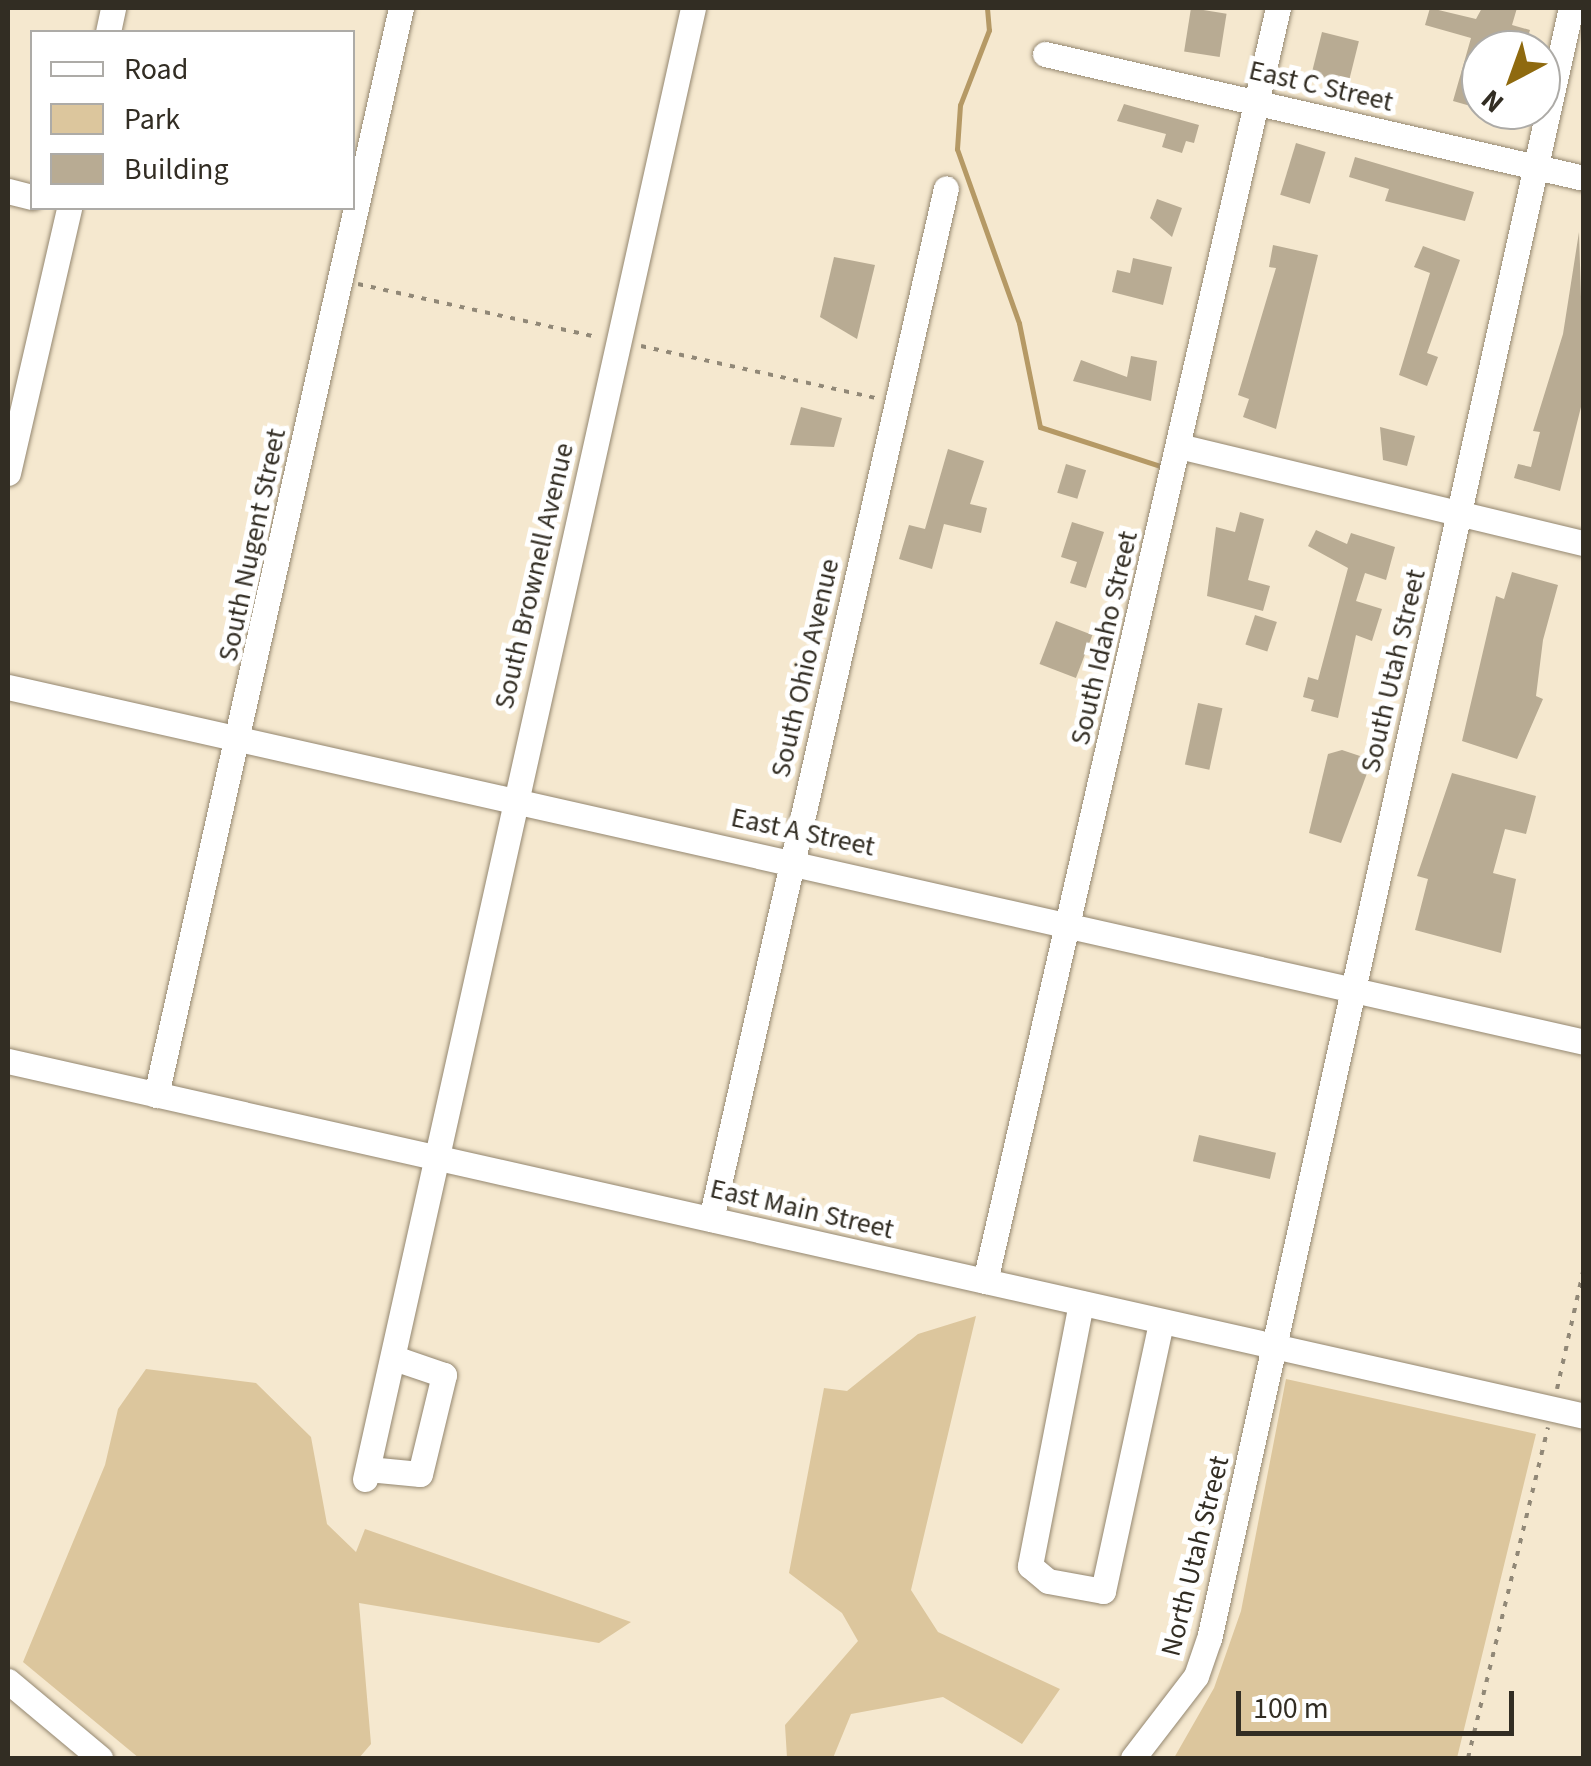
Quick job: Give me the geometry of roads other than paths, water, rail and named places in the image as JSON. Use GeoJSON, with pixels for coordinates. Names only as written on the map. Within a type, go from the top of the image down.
{"type":"FeatureCollection","features":[{"type":"Feature","properties":{"kind":"street","name":"South Nugent Street"},"geometry":{"type":"LineString","coordinates":[[156,1094],[241,740],[401,8]]}},
{"type":"Feature","properties":{"kind":"street","name":"South Brownell Avenue"},"geometry":{"type":"LineString","coordinates":[[394,1358],[444,1376],[420,1474],[366,1474],[394,1358],[433,1157],[693,8]]}},
{"type":"Feature","properties":{"kind":"street","name":"South Idaho Street"},"geometry":{"type":"LineString","coordinates":[[985,1281],[1278,8]]}},
{"type":"Feature","properties":{"kind":"street","name":"South Utah Street"},"geometry":{"type":"LineString","coordinates":[[1275,1348],[1571,8]]}},
{"type":"Feature","properties":{"kind":"street","name":"East C Street"},"geometry":{"type":"LineString","coordinates":[[1045,54],[1584,178]]}},
{"type":"Feature","properties":{"kind":"street","name":"South Ohio Avenue"},"geometry":{"type":"LineString","coordinates":[[712,1219],[946,188]]}},
{"type":"Feature","properties":{"kind":"street"},"geometry":{"type":"LineString","coordinates":[[8,472],[68,210]]}},
{"type":"Feature","properties":{"kind":"street"},"geometry":{"type":"LineString","coordinates":[[1179,446],[1584,543]]}},
{"type":"Feature","properties":{"kind":"street","name":"East A Street"},"geometry":{"type":"LineString","coordinates":[[8,687],[1352,986],[1584,1042]]}},
{"type":"Feature","properties":{"kind":"street","name":"East Main Street"},"geometry":{"type":"LineString","coordinates":[[8,1061],[1584,1416]]}},
{"type":"Feature","properties":{"kind":"street"},"geometry":{"type":"LineString","coordinates":[[1082,1304],[1030,1566],[1048,1582],[1103,1590],[1161,1322]]}},
{"type":"Feature","properties":{"kind":"street","name":"North Utah Street"},"geometry":{"type":"LineString","coordinates":[[1134,1758],[1196,1676],[1275,1348]]}},
{"type":"Feature","properties":{"kind":"street"},"geometry":{"type":"LineString","coordinates":[[8,1681],[93,1756]]}},
{"type":"Feature","properties":{"kind":"waterway"},"geometry":{"type":"LineString","coordinates":[[987,8],[989,30],[960,105],[957,149],[1019,323],[1040,427],[1160,466]]}}]}
